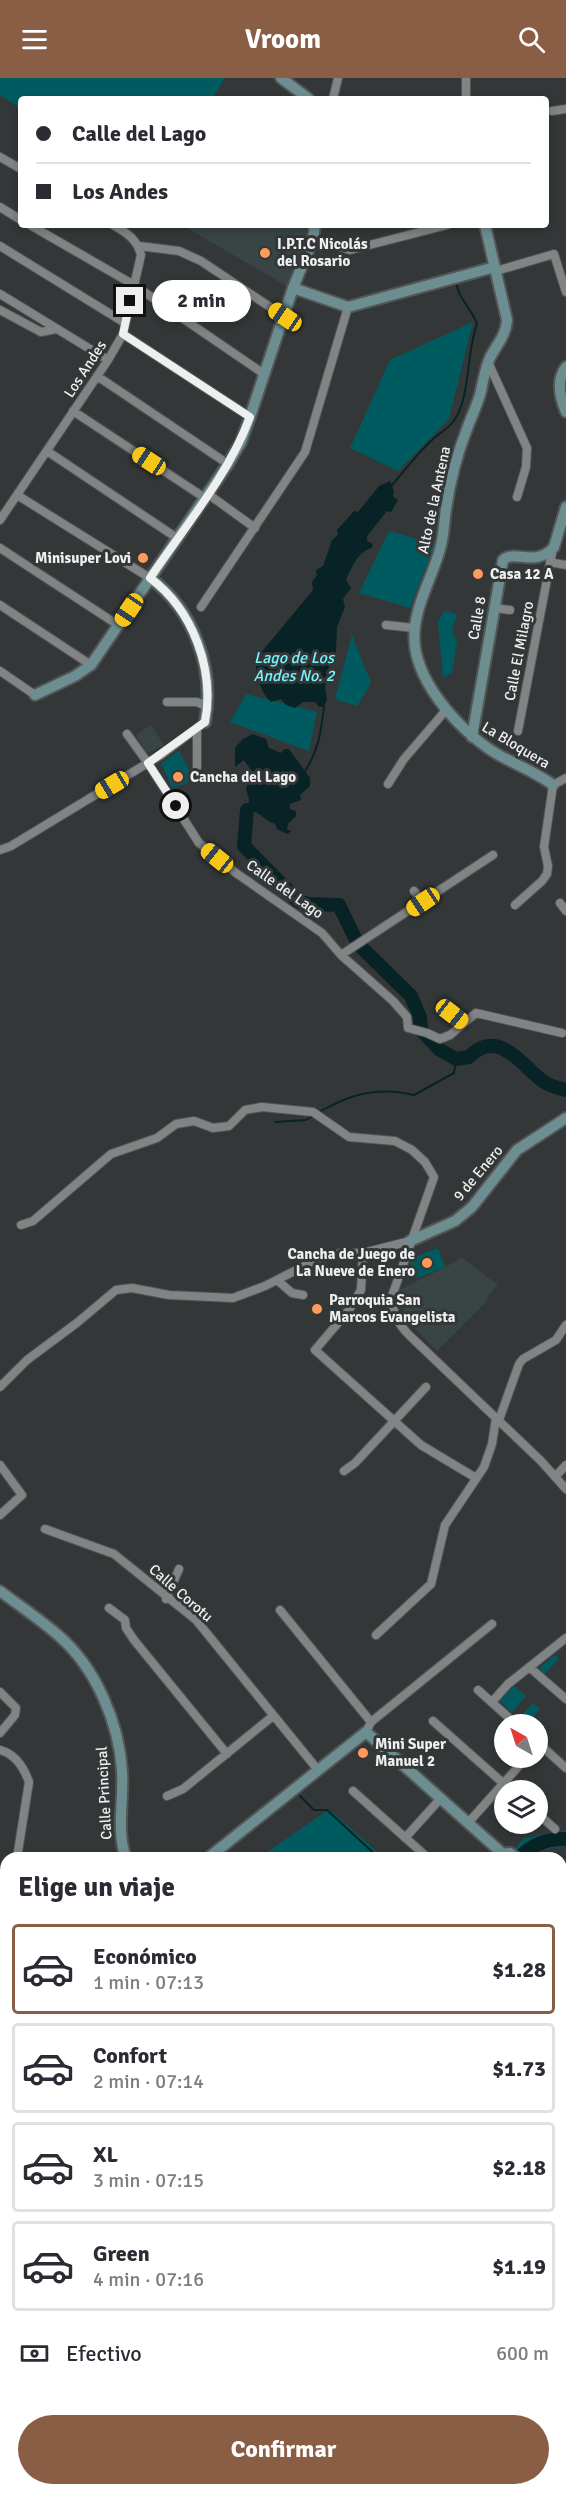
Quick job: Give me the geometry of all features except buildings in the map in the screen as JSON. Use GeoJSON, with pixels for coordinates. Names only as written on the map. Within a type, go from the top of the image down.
{"type":"FeatureCollection","features":[{"type":"Feature","properties":{"kind":"street"},"geometry":{"type":"LineString","coordinates":[[281,78],[305,96]]}},
{"type":"Feature","properties":{"kind":"street"},"geometry":{"type":"LineString","coordinates":[[334,96],[338,78]]}},
{"type":"Feature","properties":{"kind":"street"},"geometry":{"type":"LineString","coordinates":[[466,78],[466,96]]}},
{"type":"Feature","properties":{"kind":"street"},"geometry":{"type":"LineString","coordinates":[[552,111],[566,110]]}},
{"type":"Feature","properties":{"kind":"street"},"geometry":{"type":"LineString","coordinates":[[0,157],[18,167]]}},
{"type":"Feature","properties":{"kind":"street"},"geometry":{"type":"LineString","coordinates":[[0,207],[18,218]]}},
{"type":"Feature","properties":{"kind":"street"},"geometry":{"type":"LineString","coordinates":[[35,228],[134,285],[264,374]]}},
{"type":"Feature","properties":{"kind":"street"},"geometry":{"type":"LineString","coordinates":[[118,228],[132,236],[139,246],[179,250],[201,261],[285,317]]}},
{"type":"Feature","properties":{"kind":"street"},"geometry":{"type":"LineString","coordinates":[[0,671],[35,695],[75,676],[91,665],[207,496],[241,442],[293,288],[313,239],[315,228]]}},
{"type":"Feature","properties":{"kind":"street"},"geometry":{"type":"LineString","coordinates":[[313,239],[350,250],[435,228]]}},
{"type":"Feature","properties":{"kind":"street","name":"Alto de la Antena"},"geometry":{"type":"LineString","coordinates":[[446,710],[423,673],[417,657],[414,628],[441,547],[446,508],[462,443],[481,391],[488,362],[500,345],[507,326],[486,228]]}},
{"type":"Feature","properties":{"kind":"street"},"geometry":{"type":"LineString","coordinates":[[0,246],[125,323]]}},
{"type":"Feature","properties":{"kind":"street","name":"Los Andes"},"geometry":{"type":"LineString","coordinates":[[0,520],[108,360],[123,334],[141,255],[139,246]]}},
{"type":"Feature","properties":{"kind":"street"},"geometry":{"type":"LineString","coordinates":[[293,288],[348,307],[554,254],[566,292]]}},
{"type":"Feature","properties":{"kind":"street"},"geometry":{"type":"LineString","coordinates":[[0,294],[108,360]]}},
{"type":"Feature","properties":{"kind":"street"},"geometry":{"type":"LineString","coordinates":[[201,607],[305,452],[348,307]]}},
{"type":"Feature","properties":{"kind":"street"},"geometry":{"type":"LineString","coordinates":[[0,310],[41,333],[57,329]]}},
{"type":"Feature","properties":{"kind":"street"},"geometry":{"type":"LineString","coordinates":[[123,334],[250,417]]}},
{"type":"Feature","properties":{"kind":"street"},"geometry":{"type":"LineString","coordinates":[[488,362],[527,448],[526,467],[517,497]]}},
{"type":"Feature","properties":{"kind":"street"},"geometry":{"type":"LineString","coordinates":[[566,367],[560,380],[560,391],[566,412]]}},
{"type":"Feature","properties":{"kind":"street"},"geometry":{"type":"LineString","coordinates":[[97,376],[228,464]]}},
{"type":"Feature","properties":{"kind":"street"},"geometry":{"type":"LineString","coordinates":[[74,411],[255,528]]}},
{"type":"Feature","properties":{"kind":"street"},"geometry":{"type":"LineString","coordinates":[[47,451],[177,538]]}},
{"type":"Feature","properties":{"kind":"street"},"geometry":{"type":"LineString","coordinates":[[17,495],[150,578],[182,612],[195,636],[207,675],[208,707],[201,725],[197,768]]}},
{"type":"Feature","properties":{"kind":"street","name":"Calle El Milagro"},"geometry":{"type":"LineString","coordinates":[[518,731],[550,562],[565,512]]}},
{"type":"Feature","properties":{"kind":"street","name":"Calle 8"},"geometry":{"type":"LineString","coordinates":[[472,737],[505,557],[534,558],[546,554],[554,547]]}},
{"type":"Feature","properties":{"kind":"street"},"geometry":{"type":"LineString","coordinates":[[0,548],[118,625]]}},
{"type":"Feature","properties":{"kind":"street"},"geometry":{"type":"LineString","coordinates":[[550,562],[566,565]]}},
{"type":"Feature","properties":{"kind":"street"},"geometry":{"type":"LineString","coordinates":[[0,605],[91,665]]}},
{"type":"Feature","properties":{"kind":"street"},"geometry":{"type":"LineString","coordinates":[[494,608],[510,610]]}},
{"type":"Feature","properties":{"kind":"street"},"geometry":{"type":"LineString","coordinates":[[386,625],[414,628]]}},
{"type":"Feature","properties":{"kind":"street"},"geometry":{"type":"LineString","coordinates":[[166,702],[197,702],[208,707]]}},
{"type":"Feature","properties":{"kind":"street"},"geometry":{"type":"LineString","coordinates":[[388,784],[404,759],[446,710]]}},
{"type":"Feature","properties":{"kind":"street","name":"La Bloquera"},"geometry":{"type":"LineString","coordinates":[[446,710],[472,737],[500,756],[553,785],[544,847],[548,866],[547,874],[515,905]]}},
{"type":"Feature","properties":{"kind":"street"},"geometry":{"type":"LineString","coordinates":[[0,850],[11,846],[148,763],[201,725]]}},
{"type":"Feature","properties":{"kind":"street","name":"Calle del Lago"},"geometry":{"type":"LineString","coordinates":[[127,734],[199,843],[236,873],[322,933],[341,955],[393,1001],[407,1017],[408,1029],[427,1033],[440,1039],[450,1035],[463,1023]]}},
{"type":"Feature","properties":{"kind":"street"},"geometry":{"type":"LineString","coordinates":[[553,785],[566,778]]}},
{"type":"Feature","properties":{"kind":"street"},"geometry":{"type":"LineString","coordinates":[[341,955],[493,855]]}},
{"type":"Feature","properties":{"kind":"street"},"geometry":{"type":"LineString","coordinates":[[414,891],[423,902]]}},
{"type":"Feature","properties":{"kind":"street"},"geometry":{"type":"LineString","coordinates":[[560,903],[566,911]]}},
{"type":"Feature","properties":{"kind":"street"},"geometry":{"type":"LineString","coordinates":[[441,1006],[463,1023],[476,1013],[562,1033]]}},
{"type":"Feature","properties":{"kind":"street"},"geometry":{"type":"LineString","coordinates":[[21,1225],[33,1221],[111,1154],[157,1138],[176,1124],[194,1121],[213,1128],[229,1126],[245,1110],[262,1107],[314,1112],[322,1120],[349,1137],[394,1141],[412,1150],[425,1162],[434,1177],[391,1299],[394,1314],[400,1326],[566,1489]]}},
{"type":"Feature","properties":{"kind":"street","name":"9 de Enero"},"geometry":{"type":"LineString","coordinates":[[410,1241],[455,1221],[472,1207],[517,1150],[566,1118]]}},
{"type":"Feature","properties":{"kind":"street"},"geometry":{"type":"LineString","coordinates":[[0,1387],[27,1360],[116,1290],[132,1288],[170,1295],[233,1298],[277,1280],[316,1260],[340,1253],[363,1253],[410,1241]]}},
{"type":"Feature","properties":{"kind":"street"},"geometry":{"type":"LineString","coordinates":[[363,1253],[361,1290],[349,1310],[315,1350],[421,1445],[476,1479]]}},
{"type":"Feature","properties":{"kind":"street"},"geometry":{"type":"LineString","coordinates":[[277,1280],[284,1288],[303,1295]]}},
{"type":"Feature","properties":{"kind":"street"},"geometry":{"type":"LineString","coordinates":[[376,1635],[430,1584],[446,1525],[484,1467],[497,1419],[519,1364],[523,1359],[556,1340],[566,1326]]}},
{"type":"Feature","properties":{"kind":"street"},"geometry":{"type":"LineString","coordinates":[[344,1471],[355,1463],[426,1387]]}},
{"type":"Feature","properties":{"kind":"street"},"geometry":{"type":"LineString","coordinates":[[0,1465],[22,1495],[0,1515]]}},
{"type":"Feature","properties":{"kind":"street"},"geometry":{"type":"LineString","coordinates":[[555,1477],[566,1465]]}},
{"type":"Feature","properties":{"kind":"street","name":"Calle Corotu"},"geometry":{"type":"LineString","coordinates":[[45,1528],[114,1554],[166,1599],[196,1620],[318,1770]]}},
{"type":"Feature","properties":{"kind":"street"},"geometry":{"type":"LineString","coordinates":[[166,1599],[179,1569]]}},
{"type":"Feature","properties":{"kind":"street","name":"Calle Principal"},"geometry":{"type":"LineString","coordinates":[[0,1591],[60,1636],[81,1659],[96,1684],[116,1732],[119,1750],[122,1777],[123,1852]]}},
{"type":"Feature","properties":{"kind":"street"},"geometry":{"type":"LineString","coordinates":[[109,1608],[125,1620],[126,1628],[134,1640],[227,1754]]}},
{"type":"Feature","properties":{"kind":"street"},"geometry":{"type":"LineString","coordinates":[[280,1610],[368,1727],[468,1823],[503,1852]]}},
{"type":"Feature","properties":{"kind":"street"},"geometry":{"type":"LineString","coordinates":[[216,1852],[318,1770],[492,1624]]}},
{"type":"Feature","properties":{"kind":"street"},"geometry":{"type":"LineString","coordinates":[[492,1702],[508,1684],[566,1638]]}},
{"type":"Feature","properties":{"kind":"street"},"geometry":{"type":"LineString","coordinates":[[529,1667],[566,1699]]}},
{"type":"Feature","properties":{"kind":"street"},"geometry":{"type":"LineString","coordinates":[[478,1690],[506,1714]]}},
{"type":"Feature","properties":{"kind":"street"},"geometry":{"type":"LineString","coordinates":[[0,1692],[16,1708],[15,1715],[0,1733]]}},
{"type":"Feature","properties":{"kind":"street"},"geometry":{"type":"LineString","coordinates":[[167,1796],[183,1789],[273,1716]]}},
{"type":"Feature","properties":{"kind":"street"},"geometry":{"type":"LineString","coordinates":[[432,1721],[498,1780]]}},
{"type":"Feature","properties":{"kind":"street"},"geometry":{"type":"LineString","coordinates":[[0,1750],[17,1760],[26,1772],[29,1782],[18,1852]]}},
{"type":"Feature","properties":{"kind":"street"},"geometry":{"type":"LineString","coordinates":[[548,1753],[566,1768]]}},
{"type":"Feature","properties":{"kind":"street"},"geometry":{"type":"LineString","coordinates":[[507,1780],[517,1768]]}},
{"type":"Feature","properties":{"kind":"street"},"geometry":{"type":"LineString","coordinates":[[353,1791],[421,1852]]}},
{"type":"Feature","properties":{"kind":"street"},"geometry":{"type":"LineString","coordinates":[[468,1823],[494,1794]]}},
{"type":"Feature","properties":{"kind":"street"},"geometry":{"type":"LineString","coordinates":[[405,1838],[441,1798]]}},
{"type":"Feature","properties":{"kind":"street"},"geometry":{"type":"LineString","coordinates":[[548,1823],[555,1829]]}},
{"type":"Feature","properties":{"kind":"shaded area"},"geometry":{"type":"Polygon","coordinates":[[[0,78],[225,78],[214,96],[18,96],[18,107],[0,95],[0,78]]]}},
{"type":"Feature","properties":{"kind":"shaded area","name":"I.P.T.C Nicolás del Rosario"},"geometry":{"type":"Polygon","coordinates":[[[187,228],[309,228],[288,287],[187,228]]]}},
{"type":"Feature","properties":{"kind":"shaded area"},"geometry":{"type":"Polygon","coordinates":[[[473,322],[449,419],[398,471],[350,448],[390,360],[473,322]]]}},
{"type":"Feature","properties":{"kind":"shaded area"},"geometry":{"type":"Polygon","coordinates":[[[389,531],[435,544],[410,608],[359,593],[389,531]]]}},
{"type":"Feature","properties":{"kind":"shaded area"},"geometry":{"type":"Polygon","coordinates":[[[444,611],[457,614],[452,630],[457,642],[452,673],[443,678],[438,621],[444,611]]]}},
{"type":"Feature","properties":{"kind":"shaded area"},"geometry":{"type":"Polygon","coordinates":[[[352,635],[371,683],[357,706],[335,699],[352,635]]]}},
{"type":"Feature","properties":{"kind":"shaded area"},"geometry":{"type":"Polygon","coordinates":[[[246,694],[317,712],[309,751],[230,722],[246,694]]]}},
{"type":"Feature","properties":{"kind":"shaded area"},"geometry":{"type":"Polygon","coordinates":[[[151,725],[164,745],[147,753],[136,735],[151,725]]]}},
{"type":"Feature","properties":{"kind":"shaded area","name":"Cancha del Lago"},"geometry":{"type":"Polygon","coordinates":[[[179,751],[189,770],[188,783],[172,788],[161,763],[179,751]]]}},
{"type":"Feature","properties":{"kind":"shaded area","name":"Cancha de Juego de La Nueve de Enero"},"geometry":{"type":"Polygon","coordinates":[[[438,1248],[445,1267],[417,1278],[409,1259],[438,1248]]]}},
{"type":"Feature","properties":{"kind":"shaded area"},"geometry":{"type":"Polygon","coordinates":[[[461,1257],[498,1285],[490,1293],[486,1302],[437,1351],[407,1321],[397,1291],[461,1257]]]}},
{"type":"Feature","properties":{"kind":"shaded area"},"geometry":{"type":"Polygon","coordinates":[[[555,1655],[559,1659],[545,1674],[539,1668],[555,1655]]]}},
{"type":"Feature","properties":{"kind":"shaded area"},"geometry":{"type":"Polygon","coordinates":[[[514,1686],[526,1696],[512,1712],[500,1701],[514,1686]]]}},
{"type":"Feature","properties":{"kind":"shaded area"},"geometry":{"type":"Polygon","coordinates":[[[533,1703],[540,1709],[536,1714],[523,1714],[533,1703]]]}},
{"type":"Feature","properties":{"kind":"shaded area"},"geometry":{"type":"Polygon","coordinates":[[[330,1810],[377,1852],[267,1852],[330,1810]]]}},
{"type":"Feature","properties":{"kind":"shaded area"},"geometry":{"type":"Polygon","coordinates":[[[566,1830],[566,1846],[538,1852],[512,1852],[524,1838],[566,1830]]]}},
{"type":"Feature","properties":{"kind":"water","name":"Lago de Los Andes No. 2"},"geometry":{"type":"Polygon","coordinates":[[[390,481],[394,491],[393,496],[398,500],[391,512],[387,511],[367,536],[367,541],[373,544],[372,548],[359,556],[346,580],[351,588],[343,599],[345,607],[337,627],[336,652],[328,669],[325,688],[327,699],[324,707],[319,707],[315,702],[303,702],[295,708],[286,705],[281,699],[271,702],[261,688],[255,660],[313,590],[312,582],[317,575],[316,570],[323,566],[332,540],[338,535],[337,530],[354,511],[358,512],[379,486],[390,481]]]}},
{"type":"Feature","properties":{"kind":"water"},"geometry":{"type":"Polygon","coordinates":[[[253,734],[266,739],[269,748],[281,753],[284,749],[289,749],[310,778],[310,786],[300,795],[301,800],[290,804],[290,809],[296,811],[296,816],[288,824],[287,829],[291,831],[288,834],[278,830],[275,824],[259,814],[247,810],[249,800],[246,788],[252,772],[244,760],[235,767],[235,748],[243,739],[253,734]]]}},
{"type":"Feature","properties":{"kind":"waterway"},"geometry":{"type":"LineString","coordinates":[[392,485],[416,456],[451,425],[463,401],[477,324],[457,285]]}},
{"type":"Feature","properties":{"kind":"waterway"},"geometry":{"type":"LineString","coordinates":[[305,771],[316,748],[324,707]]}},
{"type":"Feature","properties":{"kind":"waterway"},"geometry":{"type":"LineString","coordinates":[[247,810],[244,846],[298,901],[308,904],[339,905],[355,938]]}},
{"type":"Feature","properties":{"kind":"waterway"},"geometry":{"type":"LineString","coordinates":[[361,947],[411,996],[420,1017],[421,1030],[440,1050],[456,1059],[469,1057],[480,1049],[490,1046],[499,1047],[509,1052],[544,1082],[566,1090]]}},
{"type":"Feature","properties":{"kind":"waterway"},"geometry":{"type":"LineString","coordinates":[[321,1111],[366,1093],[388,1092],[414,1095],[454,1073],[456,1059]]}},
{"type":"Feature","properties":{"kind":"waterway"},"geometry":{"type":"LineString","coordinates":[[275,1122],[306,1120],[311,1117]]}},
{"type":"Feature","properties":{"kind":"waterway"},"geometry":{"type":"LineString","coordinates":[[300,1796],[314,1810],[327,1810],[372,1852]]}},
{"type":"Feature","properties":{"kind":"waterway"},"geometry":{"type":"LineString","coordinates":[[526,1852],[540,1843],[566,1839]]}},
{"type":"Feature","properties":{"kind":"place","name":"I.P.T.C Nicolás del Rosario"},"geometry":{"type":"Point","coordinates":[265,253]}},
{"type":"Feature","properties":{"kind":"place","name":"Minisuper Lovi"},"geometry":{"type":"Point","coordinates":[143,558]}},
{"type":"Feature","properties":{"kind":"place","name":"Casa 12 A"},"geometry":{"type":"Point","coordinates":[478,574]}},
{"type":"Feature","properties":{"kind":"place","name":"Cancha del Lago"},"geometry":{"type":"Point","coordinates":[178,777]}},
{"type":"Feature","properties":{"kind":"place","name":"Cancha de Juego de La Nueve de Enero"},"geometry":{"type":"Point","coordinates":[427,1263]}},
{"type":"Feature","properties":{"kind":"place","name":"Parroquia San Marcos Evangelista"},"geometry":{"type":"Point","coordinates":[317,1309]}},
{"type":"Feature","properties":{"kind":"place","name":"Mini Super Manuel 2"},"geometry":{"type":"Point","coordinates":[363,1753]}},
{"type":"Feature","properties":{"kind":"route"},"geometry":{"type":"LineString","coordinates":[[130,301],[123,334],[250,417],[241,442],[228,464],[150,578],[170,597],[189,623],[207,675],[209,697],[205,722],[148,763],[176,806]]}}]}
